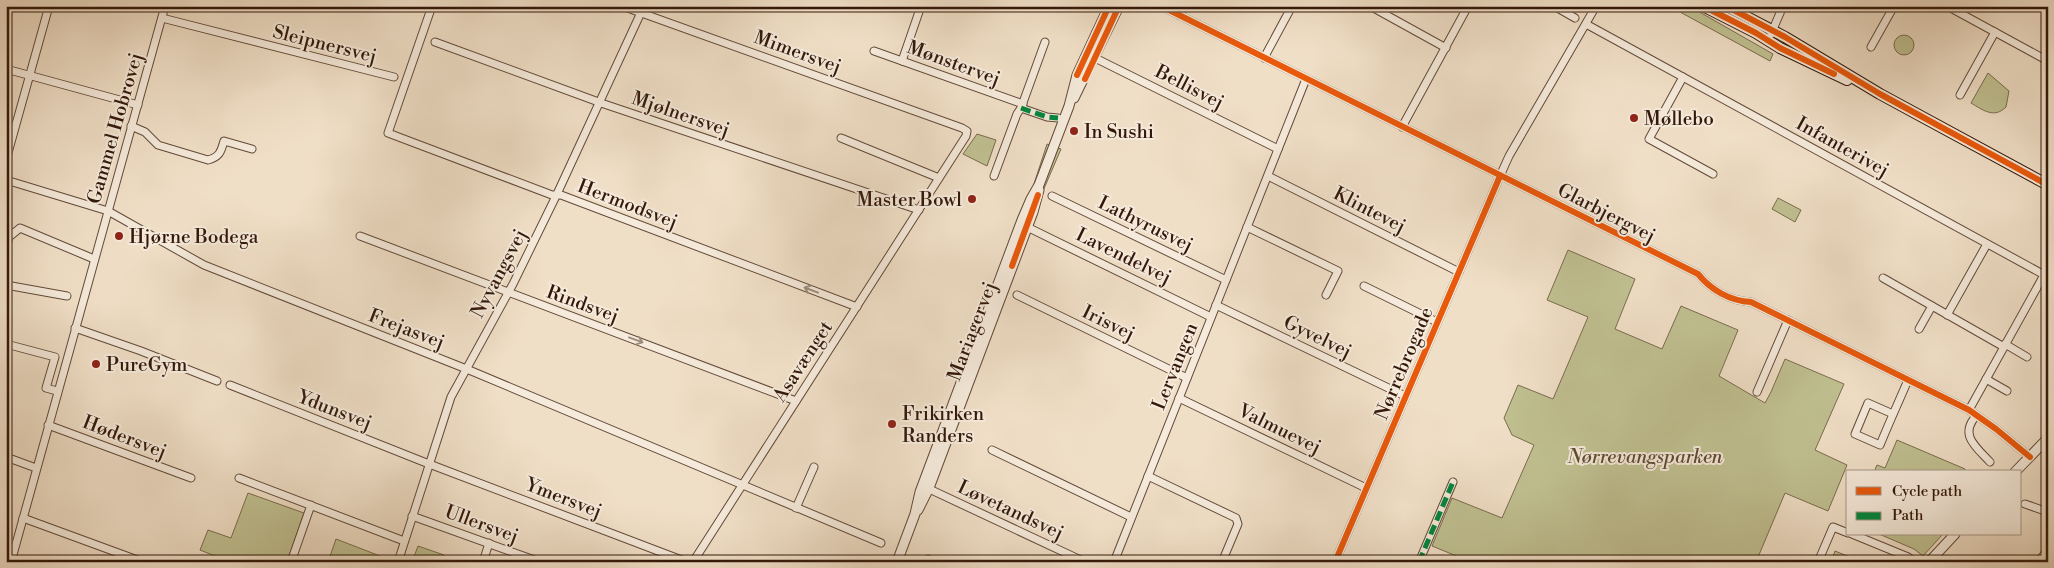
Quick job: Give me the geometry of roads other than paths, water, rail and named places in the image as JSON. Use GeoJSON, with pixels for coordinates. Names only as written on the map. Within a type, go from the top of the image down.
{"type":"FeatureCollection","features":[{"type":"Feature","properties":{"kind":"main road"},"geometry":{"type":"LineString","coordinates":[[1703,6],[1806,61],[1880,94]]}},
{"type":"Feature","properties":{"kind":"main road"},"geometry":{"type":"LineString","coordinates":[[1726,6],[1773,31],[1880,94],[2048,185]]}},
{"type":"Feature","properties":{"kind":"street"},"geometry":{"type":"LineString","coordinates":[[6,160],[49,6]]}},
{"type":"Feature","properties":{"kind":"street","name":"Gammel Hobrovej"},"geometry":{"type":"LineString","coordinates":[[11,562],[165,6]]}},
{"type":"Feature","properties":{"kind":"street","name":"Hermodsvej"},"geometry":{"type":"LineString","coordinates":[[432,6],[388,133],[552,195],[558,194],[857,307]]}},
{"type":"Feature","properties":{"kind":"street","name":"Mimersvej"},"geometry":{"type":"LineString","coordinates":[[622,6],[643,10],[962,128]]}},
{"type":"Feature","properties":{"kind":"street"},"geometry":{"type":"LineString","coordinates":[[902,61],[922,6]]}},
{"type":"Feature","properties":{"kind":"street","name":"Mariagervej"},"geometry":{"type":"LineString","coordinates":[[1090,56],[1109,6]]}},
{"type":"Feature","properties":{"kind":"street","name":"Mariagervej"},"geometry":{"type":"LineString","coordinates":[[897,562],[1024,225],[1038,195],[1039,185],[1069,106],[1077,75],[1119,6]]}},
{"type":"Feature","properties":{"kind":"street","name":"Glarbjergvej"},"geometry":{"type":"LineString","coordinates":[[1161,6],[1698,274],[1706,284],[1737,301],[1751,302],[1968,410],[2030,457]]}},
{"type":"Feature","properties":{"kind":"street"},"geometry":{"type":"LineString","coordinates":[[1179,15],[1184,6]]}},
{"type":"Feature","properties":{"kind":"street"},"geometry":{"type":"LineString","coordinates":[[1264,58],[1292,6]]}},
{"type":"Feature","properties":{"kind":"street"},"geometry":{"type":"LineString","coordinates":[[1370,6],[1446,48]]}},
{"type":"Feature","properties":{"kind":"street"},"geometry":{"type":"LineString","coordinates":[[1402,127],[1468,6]]}},
{"type":"Feature","properties":{"kind":"street"},"geometry":{"type":"LineString","coordinates":[[1554,6],[1575,18]]}},
{"type":"Feature","properties":{"kind":"street","name":"Nørrebrogade"},"geometry":{"type":"LineString","coordinates":[[1334,562],[1509,156],[1596,6]]}},
{"type":"Feature","properties":{"kind":"street"},"geometry":{"type":"LineString","coordinates":[[1767,41],[1784,6]]}},
{"type":"Feature","properties":{"kind":"street"},"geometry":{"type":"LineString","coordinates":[[1872,47],[1894,6]]}},
{"type":"Feature","properties":{"kind":"street"},"geometry":{"type":"LineString","coordinates":[[1947,6],[2048,61]]}},
{"type":"Feature","properties":{"kind":"street","name":"Nyvangsvej"},"geometry":{"type":"LineString","coordinates":[[398,562],[428,463],[451,397],[465,368],[508,293],[558,194],[643,10]]}},
{"type":"Feature","properties":{"kind":"street","name":"Sleipnersvej"},"geometry":{"type":"LineString","coordinates":[[162,18],[394,77]]}},
{"type":"Feature","properties":{"kind":"street","name":"Infanterivej"},"geometry":{"type":"LineString","coordinates":[[1586,24],[2046,276]]}},
{"type":"Feature","properties":{"kind":"street"},"geometry":{"type":"LineString","coordinates":[[1960,95],[1994,32]]}},
{"type":"Feature","properties":{"kind":"street","name":"Mjølnersvej"},"geometry":{"type":"LineString","coordinates":[[435,42],[600,102],[919,210]]}},
{"type":"Feature","properties":{"kind":"street"},"geometry":{"type":"LineString","coordinates":[[994,176],[1045,42]]}},
{"type":"Feature","properties":{"kind":"street","name":"Mønstervej"},"geometry":{"type":"LineString","coordinates":[[874,51],[1022,106],[1046,117],[1058,118]]}},
{"type":"Feature","properties":{"kind":"street","name":"Bellisvej"},"geometry":{"type":"LineString","coordinates":[[1090,56],[1278,149]]}},
{"type":"Feature","properties":{"kind":"street"},"geometry":{"type":"LineString","coordinates":[[6,69],[138,105]]}},
{"type":"Feature","properties":{"kind":"street"},"geometry":{"type":"LineString","coordinates":[[1683,77],[1649,139],[1714,174]]}},
{"type":"Feature","properties":{"kind":"street","name":"Lervangen"},"geometry":{"type":"LineString","coordinates":[[1114,562],[1306,79]]}},
{"type":"Feature","properties":{"kind":"street"},"geometry":{"type":"LineString","coordinates":[[131,126],[145,132],[158,145],[208,160],[220,154],[224,141],[252,149]]}},
{"type":"Feature","properties":{"kind":"street","name":"Asavænget"},"geometry":{"type":"LineString","coordinates":[[693,562],[966,136],[967,131],[962,128]]}},
{"type":"Feature","properties":{"kind":"street"},"geometry":{"type":"LineString","coordinates":[[842,138],[939,178]]}},
{"type":"Feature","properties":{"kind":"street","name":"Klintevej"},"geometry":{"type":"LineString","coordinates":[[1268,176],[1459,272]]}},
{"type":"Feature","properties":{"kind":"street","name":"Frejasvej"},"geometry":{"type":"LineString","coordinates":[[6,180],[108,211],[204,266],[465,368],[881,542]]}},
{"type":"Feature","properties":{"kind":"street","name":"Lathyrusvej"},"geometry":{"type":"LineString","coordinates":[[1052,196],[1226,280]]}},
{"type":"Feature","properties":{"kind":"street","name":"Lavendelvej"},"geometry":{"type":"LineString","coordinates":[[1024,225],[1211,317]]}},
{"type":"Feature","properties":{"kind":"street"},"geometry":{"type":"LineString","coordinates":[[1247,227],[1338,271],[1326,295]]}},
{"type":"Feature","properties":{"kind":"street"},"geometry":{"type":"LineString","coordinates":[[6,249],[9,237],[20,228],[94,259]]}},
{"type":"Feature","properties":{"kind":"street","name":"Rindsvej"},"geometry":{"type":"LineString","coordinates":[[360,236],[796,401]]}},
{"type":"Feature","properties":{"kind":"street"},"geometry":{"type":"LineString","coordinates":[[1947,315],[1987,244]]}},
{"type":"Feature","properties":{"kind":"street"},"geometry":{"type":"LineString","coordinates":[[1968,410],[2046,276]]}},
{"type":"Feature","properties":{"kind":"street"},"geometry":{"type":"LineString","coordinates":[[1883,278],[1947,315],[2027,357]]}},
{"type":"Feature","properties":{"kind":"street"},"geometry":{"type":"LineString","coordinates":[[6,285],[67,296]]}},
{"type":"Feature","properties":{"kind":"street","name":"Nørrebrogade"},"geometry":{"type":"LineString","coordinates":[[1364,286],[1437,322]]}},
{"type":"Feature","properties":{"kind":"street","name":"Irisvej"},"geometry":{"type":"LineString","coordinates":[[1017,294],[1187,378]]}},
{"type":"Feature","properties":{"kind":"street","name":"Gyvelvej"},"geometry":{"type":"LineString","coordinates":[[1216,305],[1405,396]]}},
{"type":"Feature","properties":{"kind":"street"},"geometry":{"type":"LineString","coordinates":[[1919,329],[1932,306]]}},
{"type":"Feature","properties":{"kind":"street"},"geometry":{"type":"LineString","coordinates":[[1757,392],[1788,320]]}},
{"type":"Feature","properties":{"kind":"street"},"geometry":{"type":"LineString","coordinates":[[75,328],[218,381]]}},
{"type":"Feature","properties":{"kind":"street"},"geometry":{"type":"LineString","coordinates":[[6,344],[55,357],[46,388],[57,391]]}},
{"type":"Feature","properties":{"kind":"street"},"geometry":{"type":"LineString","coordinates":[[1986,379],[2007,391]]}},
{"type":"Feature","properties":{"kind":"street"},"geometry":{"type":"LineString","coordinates":[[1893,414],[1868,403],[1855,434],[1880,445],[1908,380]]}},
{"type":"Feature","properties":{"kind":"street","name":"Ydunsvej"},"geometry":{"type":"LineString","coordinates":[[230,385],[428,463]]}},
{"type":"Feature","properties":{"kind":"street","name":"Valmuevej"},"geometry":{"type":"LineString","coordinates":[[1179,398],[1366,488]]}},
{"type":"Feature","properties":{"kind":"street"},"geometry":{"type":"LineString","coordinates":[[1976,416],[1968,429],[1972,444],[1990,462]]}},
{"type":"Feature","properties":{"kind":"street","name":"Hødersvej"},"geometry":{"type":"LineString","coordinates":[[48,425],[190,478]]}},
{"type":"Feature","properties":{"kind":"street"},"geometry":{"type":"LineString","coordinates":[[2017,470],[2048,438]]}},
{"type":"Feature","properties":{"kind":"street"},"geometry":{"type":"LineString","coordinates":[[992,450],[1131,517]]}},
{"type":"Feature","properties":{"kind":"street"},"geometry":{"type":"LineString","coordinates":[[6,458],[36,468]]}},
{"type":"Feature","properties":{"kind":"street","name":"Ymersvej"},"geometry":{"type":"LineString","coordinates":[[428,463],[688,562]]}},
{"type":"Feature","properties":{"kind":"street"},"geometry":{"type":"LineString","coordinates":[[796,508],[814,467]]}},
{"type":"Feature","properties":{"kind":"street"},"geometry":{"type":"LineString","coordinates":[[1148,476],[1236,518],[1238,524],[1222,562]]}},
{"type":"Feature","properties":{"kind":"street"},"geometry":{"type":"LineString","coordinates":[[239,478],[404,541]]}},
{"type":"Feature","properties":{"kind":"street"},"geometry":{"type":"LineString","coordinates":[[1419,562],[1453,482]]}},
{"type":"Feature","properties":{"kind":"street","name":"Løvetandsvej"},"geometry":{"type":"LineString","coordinates":[[926,487],[1085,562]]}},
{"type":"Feature","properties":{"kind":"street"},"geometry":{"type":"LineString","coordinates":[[2025,504],[2048,512]]}},
{"type":"Feature","properties":{"kind":"street"},"geometry":{"type":"LineString","coordinates":[[291,562],[311,505]]}},
{"type":"Feature","properties":{"kind":"street","name":"Ullersvej"},"geometry":{"type":"LineString","coordinates":[[412,516],[540,562]]}},
{"type":"Feature","properties":{"kind":"street"},"geometry":{"type":"LineString","coordinates":[[23,518],[143,562]]}},
{"type":"Feature","properties":{"kind":"street"},"geometry":{"type":"LineString","coordinates":[[1818,562],[1833,526],[1846,532]]}},
{"type":"Feature","properties":{"kind":"street"},"geometry":{"type":"LineString","coordinates":[[1857,536],[1908,557],[1914,562]]}},
{"type":"Feature","properties":{"kind":"street"},"geometry":{"type":"LineString","coordinates":[[1929,562],[1953,536]]}},
{"type":"Feature","properties":{"kind":"street"},"geometry":{"type":"LineString","coordinates":[[483,562],[489,543]]}},
{"type":"Feature","properties":{"kind":"street"},"geometry":{"type":"LineString","coordinates":[[2038,562],[2046,552]]}},
{"type":"Feature","properties":{"kind":"place","name":"Møllebo"},"geometry":{"type":"Point","coordinates":[1634,118]}},
{"type":"Feature","properties":{"kind":"place","name":"In Sushi"},"geometry":{"type":"Point","coordinates":[1074,131]}},
{"type":"Feature","properties":{"kind":"place","name":"Master Bowl"},"geometry":{"type":"Point","coordinates":[972,199]}},
{"type":"Feature","properties":{"kind":"place","name":"Hjørne Bodega"},"geometry":{"type":"Point","coordinates":[119,236]}},
{"type":"Feature","properties":{"kind":"place","name":"PureGym"},"geometry":{"type":"Point","coordinates":[96,364]}},
{"type":"Feature","properties":{"kind":"place","name":"Frikirken Randers"},"geometry":{"type":"Point","coordinates":[892,424]}},
{"type":"Feature","properties":{"kind":"park label","name":"Nørrevangsparken"},"geometry":{"type":"Point","coordinates":[1645,456]}}]}
